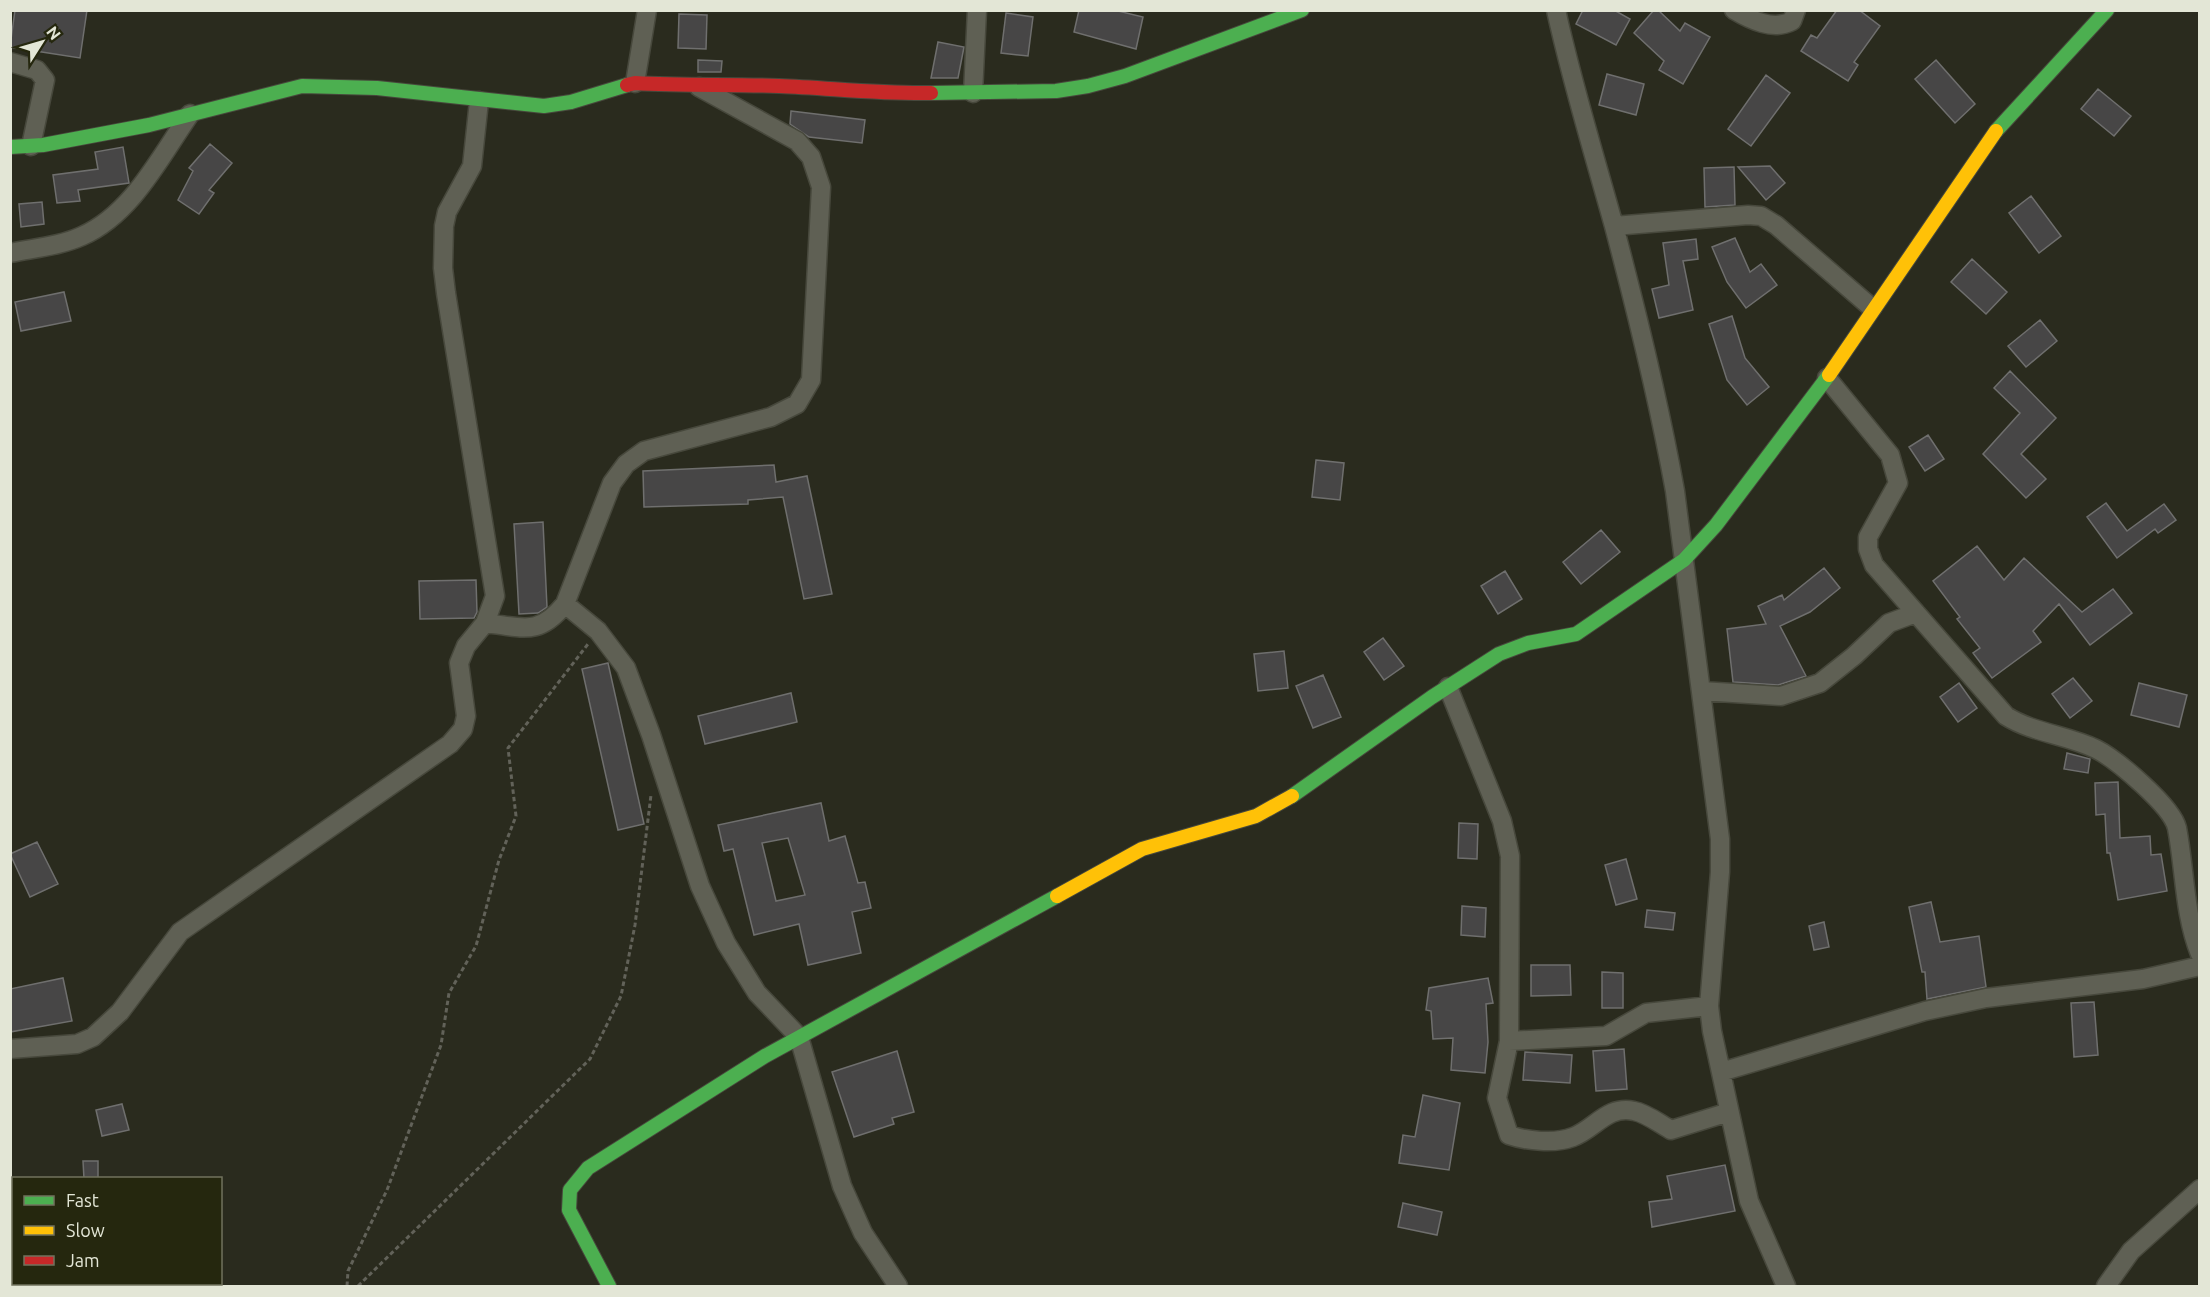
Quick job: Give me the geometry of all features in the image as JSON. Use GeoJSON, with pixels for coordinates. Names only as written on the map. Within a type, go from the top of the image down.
{"type":"FeatureCollection","features":[{"type":"Feature","properties":{"kind":"street"},"geometry":{"type":"LineString","coordinates":[[635,83],[647,10]]}},
{"type":"Feature","properties":{"kind":"street"},"geometry":{"type":"LineString","coordinates":[[973,93],[977,10]]}},
{"type":"Feature","properties":{"kind":"street"},"geometry":{"type":"LineString","coordinates":[[10,147],[31,146],[149,125],[276,91],[337,85],[544,106],[571,102],[635,83],[698,87],[777,86],[888,94],[1056,91],[1088,86],[1256,30],[1302,10]]}},
{"type":"Feature","properties":{"kind":"street"},"geometry":{"type":"LineString","coordinates":[[1556,10],[1573,86],[1614,226],[1666,441],[1684,560],[1720,839],[1720,872],[1708,1006],[1749,1201],[1786,1287]]}},
{"type":"Feature","properties":{"kind":"street"},"geometry":{"type":"LineString","coordinates":[[1734,10],[1748,19],[1772,26],[1792,21],[1797,10]]}},
{"type":"Feature","properties":{"kind":"street"},"geometry":{"type":"LineString","coordinates":[[609,1287],[569,1210],[570,1190],[588,1168],[800,1037],[1142,849],[1256,816],[1295,794],[1499,654],[1528,643],[1576,634],[1684,560],[1728,510],[1827,378],[1872,308],[1999,127],[2107,10]]}},
{"type":"Feature","properties":{"kind":"street"},"geometry":{"type":"LineString","coordinates":[[10,62],[37,70],[45,81],[31,146]]}},
{"type":"Feature","properties":{"kind":"street"},"geometry":{"type":"LineString","coordinates":[[485,623],[536,628],[554,618],[565,604],[612,483],[626,464],[644,451],[771,417],[797,404],[812,380],[821,187],[811,157],[797,141],[698,87]]}},
{"type":"Feature","properties":{"kind":"street"},"geometry":{"type":"LineString","coordinates":[[10,1048],[77,1044],[99,1033],[120,1012],[167,946],[180,932],[450,744],[463,729],[466,716],[459,663],[466,646],[485,623],[495,596],[443,268],[444,226],[447,212],[472,166],[479,101]]}},
{"type":"Feature","properties":{"kind":"street"},"geometry":{"type":"LineString","coordinates":[[10,253],[63,242],[101,226],[139,188],[190,114]]}},
{"type":"Feature","properties":{"kind":"street"},"geometry":{"type":"LineString","coordinates":[[149,125],[166,148]]}},
{"type":"Feature","properties":{"kind":"street"},"geometry":{"type":"LineString","coordinates":[[1614,226],[1748,215],[1761,216],[1776,225],[1872,308]]}},
{"type":"Feature","properties":{"kind":"street"},"geometry":{"type":"LineString","coordinates":[[1827,378],[1890,455],[1896,468],[1898,483],[1868,537],[1868,549],[1874,565],[2006,716],[2019,724],[2094,748],[2106,755],[2165,806],[2176,826],[2193,935],[2199,954]]}},
{"type":"Feature","properties":{"kind":"street"},"geometry":{"type":"LineString","coordinates":[[565,604],[598,631],[626,668],[651,735],[700,886],[726,943],[758,993],[800,1037],[842,1186],[863,1233],[898,1287]]}},
{"type":"Feature","properties":{"kind":"street"},"geometry":{"type":"LineString","coordinates":[[1701,691],[1781,696],[1820,683],[1854,656],[1889,623],[1916,613]]}},
{"type":"Feature","properties":{"kind":"street"},"geometry":{"type":"LineString","coordinates":[[1448,687],[1502,822],[1510,856],[1509,1041],[1497,1098],[1509,1135],[1521,1139],[1563,1140],[1575,1137],[1612,1111],[1636,1111],[1671,1130],[1729,1112]]}},
{"type":"Feature","properties":{"kind":"street"},"geometry":{"type":"LineString","coordinates":[[1721,1072],[1925,1011],[1986,998],[2143,979],[2199,966]]}},
{"type":"Feature","properties":{"kind":"street"},"geometry":{"type":"LineString","coordinates":[[1509,1041],[1606,1036],[1646,1013],[1708,1006]]}},
{"type":"Feature","properties":{"kind":"street"},"geometry":{"type":"LineString","coordinates":[[2106,1287],[2132,1251],[2199,1189]]}},
{"type":"Feature","properties":{"kind":"path"},"geometry":{"type":"LineString","coordinates":[[347,1287],[348,1271],[387,1190],[441,1046],[449,993],[476,946],[499,860],[516,816],[508,748],[598,631]]}},
{"type":"Feature","properties":{"kind":"path"},"geometry":{"type":"LineString","coordinates":[[358,1287],[590,1059],[621,996],[635,925],[652,784]]}},
{"type":"Feature","properties":{"kind":"building"},"geometry":{"type":"Polygon","coordinates":[[[15,10],[87,10],[80,58],[10,47],[15,10]]]}},
{"type":"Feature","properties":{"kind":"building"},"geometry":{"type":"Polygon","coordinates":[[[1079,10],[1114,10],[1143,17],[1136,49],[1074,32],[1079,10]]]}},
{"type":"Feature","properties":{"kind":"building"},"geometry":{"type":"Polygon","coordinates":[[[1583,10],[1614,10],[1630,19],[1616,45],[1576,24],[1583,10]]]}},
{"type":"Feature","properties":{"kind":"building"},"geometry":{"type":"Polygon","coordinates":[[[1654,10],[1658,10],[1680,31],[1685,23],[1710,37],[1683,84],[1659,70],[1664,61],[1634,33],[1654,10]]]}},
{"type":"Feature","properties":{"kind":"building"},"geometry":{"type":"Polygon","coordinates":[[[1837,10],[1859,10],[1880,26],[1854,62],[1858,65],[1848,81],[1801,51],[1811,35],[1817,38],[1837,10]]]}},
{"type":"Feature","properties":{"kind":"building"},"geometry":{"type":"Polygon","coordinates":[[[1006,13],[1033,17],[1028,56],[1001,53],[1006,13]]]}},
{"type":"Feature","properties":{"kind":"building"},"geometry":{"type":"Polygon","coordinates":[[[679,14],[707,15],[706,49],[678,48],[679,14]]]}},
{"type":"Feature","properties":{"kind":"building"},"geometry":{"type":"Polygon","coordinates":[[[938,42],[964,47],[958,78],[931,78],[938,42]]]}},
{"type":"Feature","properties":{"kind":"building"},"geometry":{"type":"Polygon","coordinates":[[[698,60],[722,61],[721,72],[698,72],[698,60]]]}},
{"type":"Feature","properties":{"kind":"building"},"geometry":{"type":"Polygon","coordinates":[[[1936,60],[1975,104],[1955,123],[1915,79],[1936,60]]]}},
{"type":"Feature","properties":{"kind":"building"},"geometry":{"type":"Polygon","coordinates":[[[1607,74],[1644,84],[1636,115],[1599,105],[1607,74]]]}},
{"type":"Feature","properties":{"kind":"building"},"geometry":{"type":"Polygon","coordinates":[[[1766,75],[1790,93],[1751,146],[1728,129],[1766,75]]]}},
{"type":"Feature","properties":{"kind":"building"},"geometry":{"type":"Polygon","coordinates":[[[2098,89],[2131,116],[2114,136],[2081,109],[2098,89]]]}},
{"type":"Feature","properties":{"kind":"building"},"geometry":{"type":"Polygon","coordinates":[[[791,111],[865,120],[862,143],[809,137],[790,124],[791,111]]]}},
{"type":"Feature","properties":{"kind":"building"},"geometry":{"type":"Polygon","coordinates":[[[210,144],[232,163],[209,190],[214,193],[199,214],[178,200],[193,171],[189,168],[210,144]]]}},
{"type":"Feature","properties":{"kind":"building"},"geometry":{"type":"Polygon","coordinates":[[[123,147],[129,183],[78,190],[80,201],[57,203],[53,175],[98,169],[95,152],[123,147]]]}},
{"type":"Feature","properties":{"kind":"building"},"geometry":{"type":"Polygon","coordinates":[[[1770,166],[1785,183],[1766,200],[1738,167],[1770,166]]]}},
{"type":"Feature","properties":{"kind":"building"},"geometry":{"type":"Polygon","coordinates":[[[1734,167],[1735,205],[1705,207],[1704,168],[1734,167]]]}},
{"type":"Feature","properties":{"kind":"building"},"geometry":{"type":"Polygon","coordinates":[[[2031,196],[2061,236],[2039,253],[2009,213],[2031,196]]]}},
{"type":"Feature","properties":{"kind":"building"},"geometry":{"type":"Polygon","coordinates":[[[42,202],[44,224],[21,227],[19,204],[42,202]]]}},
{"type":"Feature","properties":{"kind":"building"},"geometry":{"type":"Polygon","coordinates":[[[1735,238],[1750,272],[1761,264],[1777,285],[1746,308],[1727,282],[1712,247],[1735,238]]]}},
{"type":"Feature","properties":{"kind":"building"},"geometry":{"type":"Polygon","coordinates":[[[1696,239],[1698,259],[1683,261],[1693,310],[1659,318],[1652,289],[1669,285],[1663,243],[1696,239]]]}},
{"type":"Feature","properties":{"kind":"building"},"geometry":{"type":"Polygon","coordinates":[[[1972,259],[2007,292],[1986,314],[1951,282],[1972,259]]]}},
{"type":"Feature","properties":{"kind":"building"},"geometry":{"type":"Polygon","coordinates":[[[64,292],[71,321],[21,331],[15,302],[64,292]]]}},
{"type":"Feature","properties":{"kind":"building"},"geometry":{"type":"Polygon","coordinates":[[[1732,316],[1745,358],[1769,387],[1747,405],[1727,380],[1709,324],[1732,316]]]}},
{"type":"Feature","properties":{"kind":"building"},"geometry":{"type":"Polygon","coordinates":[[[2040,320],[2057,341],[2026,367],[2008,346],[2040,320]]]}},
{"type":"Feature","properties":{"kind":"building"},"geometry":{"type":"Polygon","coordinates":[[[2010,371],[2056,418],[2021,454],[2046,479],[2026,498],[1983,454],[2020,413],[1994,388],[2010,371]]]}},
{"type":"Feature","properties":{"kind":"building"},"geometry":{"type":"Polygon","coordinates":[[[1928,435],[1944,459],[1925,471],[1909,447],[1928,435]]]}},
{"type":"Feature","properties":{"kind":"building"},"geometry":{"type":"Polygon","coordinates":[[[1316,460],[1344,463],[1340,500],[1312,497],[1316,460]]]}},
{"type":"Feature","properties":{"kind":"building"},"geometry":{"type":"Polygon","coordinates":[[[774,465],[776,482],[807,476],[832,594],[804,599],[783,497],[748,500],[748,504],[644,507],[643,471],[774,465]]]}},
{"type":"Feature","properties":{"kind":"building"},"geometry":{"type":"Polygon","coordinates":[[[2106,503],[2127,531],[2164,504],[2176,520],[2158,533],[2155,529],[2117,558],[2087,517],[2106,503]]]}},
{"type":"Feature","properties":{"kind":"building"},"geometry":{"type":"Polygon","coordinates":[[[543,522],[547,607],[538,613],[519,614],[514,524],[543,522]]]}},
{"type":"Feature","properties":{"kind":"building"},"geometry":{"type":"Polygon","coordinates":[[[1601,530],[1620,552],[1581,584],[1563,562],[1601,530]]]}},
{"type":"Feature","properties":{"kind":"building"},"geometry":{"type":"Polygon","coordinates":[[[1977,546],[2004,580],[2024,558],[2082,612],[2113,589],[2132,613],[2090,645],[2059,604],[2033,631],[2041,642],[1992,678],[1973,653],[1980,648],[1957,619],[1960,617],[1933,581],[1977,546]]]}},
{"type":"Feature","properties":{"kind":"building"},"geometry":{"type":"Polygon","coordinates":[[[1824,568],[1840,588],[1810,612],[1780,626],[1806,676],[1778,685],[1733,682],[1727,629],[1766,624],[1758,606],[1782,595],[1784,600],[1824,568]]]}},
{"type":"Feature","properties":{"kind":"building"},"geometry":{"type":"Polygon","coordinates":[[[1505,571],[1522,599],[1498,614],[1481,586],[1505,571]]]}},
{"type":"Feature","properties":{"kind":"building"},"geometry":{"type":"Polygon","coordinates":[[[476,580],[477,612],[474,618],[420,619],[419,581],[476,580]]]}},
{"type":"Feature","properties":{"kind":"building"},"geometry":{"type":"Polygon","coordinates":[[[1383,638],[1404,666],[1384,680],[1364,652],[1383,638]]]}},
{"type":"Feature","properties":{"kind":"building"},"geometry":{"type":"Polygon","coordinates":[[[1284,651],[1288,688],[1258,691],[1254,654],[1284,651]]]}},
{"type":"Feature","properties":{"kind":"building"},"geometry":{"type":"Polygon","coordinates":[[[608,663],[644,824],[618,830],[582,669],[608,663]]]}},
{"type":"Feature","properties":{"kind":"building"},"geometry":{"type":"Polygon","coordinates":[[[1323,675],[1341,717],[1313,728],[1296,686],[1323,675]]]}},
{"type":"Feature","properties":{"kind":"building"},"geometry":{"type":"Polygon","coordinates":[[[2073,678],[2092,701],[2070,718],[2052,694],[2073,678]]]}},
{"type":"Feature","properties":{"kind":"building"},"geometry":{"type":"Polygon","coordinates":[[[1959,683],[1977,708],[1958,722],[1940,697],[1959,683]]]}},
{"type":"Feature","properties":{"kind":"building"},"geometry":{"type":"Polygon","coordinates":[[[2139,683],[2187,695],[2179,727],[2131,715],[2139,683]]]}},
{"type":"Feature","properties":{"kind":"building"},"geometry":{"type":"Polygon","coordinates":[[[791,693],[797,722],[705,744],[698,716],[791,693]]]}},
{"type":"Feature","properties":{"kind":"building"},"geometry":{"type":"Polygon","coordinates":[[[2067,753],[2090,759],[2088,773],[2064,769],[2067,753]]]}},
{"type":"Feature","properties":{"kind":"building"},"geometry":{"type":"Polygon","coordinates":[[[2118,782],[2120,838],[2150,836],[2151,855],[2161,854],[2167,891],[2118,900],[2110,853],[2107,853],[2105,814],[2096,815],[2095,783],[2118,782]]]}},
{"type":"Feature","properties":{"kind":"building"},"geometry":{"type":"Polygon","coordinates":[[[821,803],[829,841],[845,836],[858,883],[865,882],[871,908],[852,912],[861,953],[808,965],[799,924],[754,935],[733,849],[724,851],[718,825],[821,803]],[[788,838],[762,843],[776,901],[805,895],[788,838]]]}},
{"type":"Feature","properties":{"kind":"building"},"geometry":{"type":"Polygon","coordinates":[[[1459,823],[1478,824],[1477,859],[1458,858],[1459,823]]]}},
{"type":"Feature","properties":{"kind":"building"},"geometry":{"type":"Polygon","coordinates":[[[37,842],[58,884],[30,897],[10,854],[37,842]]]}},
{"type":"Feature","properties":{"kind":"building"},"geometry":{"type":"Polygon","coordinates":[[[1626,859],[1637,899],[1616,905],[1605,865],[1626,859]]]}},
{"type":"Feature","properties":{"kind":"building"},"geometry":{"type":"Polygon","coordinates":[[[1931,902],[1940,942],[1979,936],[1986,987],[1927,999],[1925,972],[1922,972],[1909,907],[1931,902]]]}},
{"type":"Feature","properties":{"kind":"building"},"geometry":{"type":"Polygon","coordinates":[[[1462,906],[1486,908],[1485,937],[1461,935],[1462,906]]]}},
{"type":"Feature","properties":{"kind":"building"},"geometry":{"type":"Polygon","coordinates":[[[1647,910],[1675,913],[1673,930],[1645,927],[1647,910]]]}},
{"type":"Feature","properties":{"kind":"building"},"geometry":{"type":"Polygon","coordinates":[[[1824,922],[1829,947],[1814,950],[1809,926],[1824,922]]]}},
{"type":"Feature","properties":{"kind":"building"},"geometry":{"type":"Polygon","coordinates":[[[1531,965],[1570,965],[1571,995],[1531,996],[1531,965]]]}},
{"type":"Feature","properties":{"kind":"building"},"geometry":{"type":"Polygon","coordinates":[[[1602,972],[1623,973],[1623,1008],[1602,1008],[1602,972]]]}},
{"type":"Feature","properties":{"kind":"building"},"geometry":{"type":"Polygon","coordinates":[[[63,978],[72,1021],[10,1032],[10,989],[63,978]]]}},
{"type":"Feature","properties":{"kind":"building"},"geometry":{"type":"Polygon","coordinates":[[[1488,978],[1493,1003],[1486,1004],[1488,1042],[1485,1073],[1451,1070],[1453,1038],[1433,1039],[1431,1011],[1426,1010],[1429,988],[1488,978]]]}},
{"type":"Feature","properties":{"kind":"building"},"geometry":{"type":"Polygon","coordinates":[[[2094,1002],[2098,1055],[2074,1057],[2071,1003],[2094,1002]]]}},
{"type":"Feature","properties":{"kind":"building"},"geometry":{"type":"Polygon","coordinates":[[[1624,1049],[1627,1089],[1596,1091],[1593,1051],[1624,1049]]]}},
{"type":"Feature","properties":{"kind":"building"},"geometry":{"type":"Polygon","coordinates":[[[897,1051],[914,1112],[892,1118],[894,1124],[854,1137],[832,1072],[897,1051]]]}},
{"type":"Feature","properties":{"kind":"building"},"geometry":{"type":"Polygon","coordinates":[[[1525,1052],[1572,1055],[1570,1083],[1523,1080],[1525,1052]]]}},
{"type":"Feature","properties":{"kind":"building"},"geometry":{"type":"Polygon","coordinates":[[[1423,1095],[1460,1103],[1449,1170],[1399,1163],[1403,1135],[1415,1137],[1423,1095]]]}},
{"type":"Feature","properties":{"kind":"building"},"geometry":{"type":"Polygon","coordinates":[[[122,1104],[129,1130],[102,1136],[96,1110],[122,1104]]]}},
{"type":"Feature","properties":{"kind":"building"},"geometry":{"type":"Polygon","coordinates":[[[83,1161],[98,1161],[98,1177],[84,1177],[83,1161]]]}},
{"type":"Feature","properties":{"kind":"building"},"geometry":{"type":"Polygon","coordinates":[[[1725,1165],[1735,1211],[1652,1227],[1649,1202],[1672,1199],[1667,1176],[1725,1165]]]}},
{"type":"Feature","properties":{"kind":"building"},"geometry":{"type":"Polygon","coordinates":[[[1403,1203],[1442,1212],[1437,1235],[1398,1227],[1403,1203]]]}},
{"type":"Feature","properties":{"kind":"traffic: fast"},"geometry":{"type":"LineString","coordinates":[[931,93],[1056,91],[1088,86],[1125,76],[1302,10]]}},
{"type":"Feature","properties":{"kind":"traffic: fast"},"geometry":{"type":"LineString","coordinates":[[1996,131],[2107,10]]}},
{"type":"Feature","properties":{"kind":"traffic: fast"},"geometry":{"type":"LineString","coordinates":[[10,147],[43,145],[149,125],[302,86],[377,88],[544,106],[571,102],[627,85]]}},
{"type":"Feature","properties":{"kind":"traffic: fast"},"geometry":{"type":"LineString","coordinates":[[1292,796],[1432,697],[1499,654],[1528,643],[1576,634],[1684,560],[1716,525],[1829,375]]}},
{"type":"Feature","properties":{"kind":"traffic: fast"},"geometry":{"type":"LineString","coordinates":[[609,1286],[569,1210],[570,1190],[588,1168],[765,1056],[1057,896]]}},
{"type":"Feature","properties":{"kind":"traffic: slow"},"geometry":{"type":"LineString","coordinates":[[1829,375],[1996,131]]}},
{"type":"Feature","properties":{"kind":"traffic: slow"},"geometry":{"type":"LineString","coordinates":[[1057,896],[1142,849],[1256,816],[1292,796]]}},
{"type":"Feature","properties":{"kind":"traffic: jam"},"geometry":{"type":"LineString","coordinates":[[627,85],[635,83],[761,85],[931,93]]}}]}
